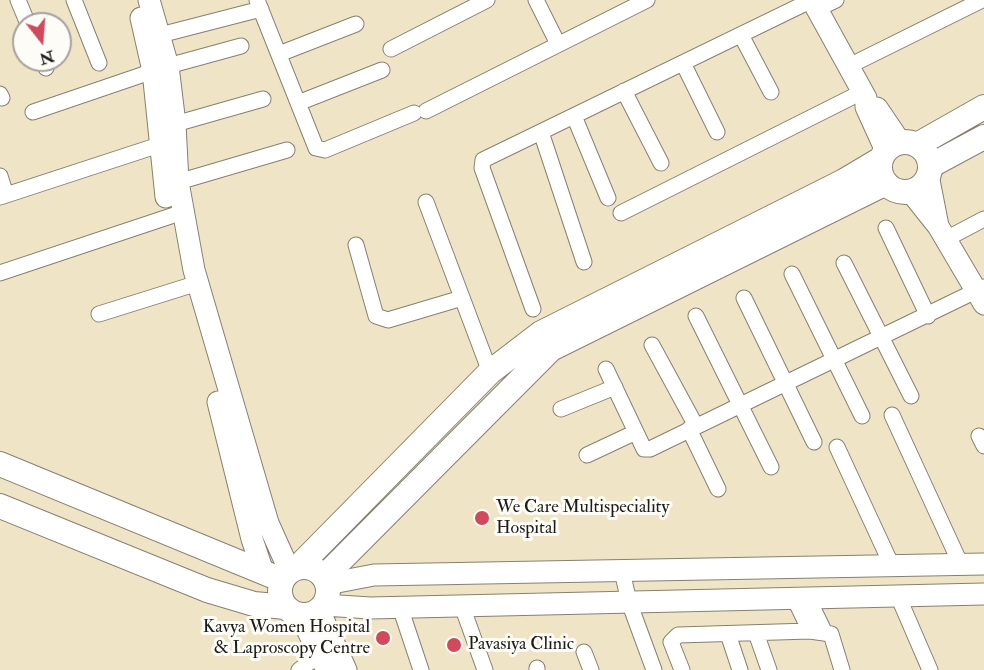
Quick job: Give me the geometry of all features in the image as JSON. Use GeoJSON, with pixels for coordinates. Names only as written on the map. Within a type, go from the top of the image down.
{"type":"FeatureCollection","features":[{"type":"Feature","properties":{"kind":"main road"},"geometry":{"type":"LineString","coordinates":[[135,0],[160,69],[175,124],[178,182],[176,215]]}},
{"type":"Feature","properties":{"kind":"main road"},"geometry":{"type":"LineString","coordinates":[[149,0],[160,35],[159,145],[191,285],[252,540],[283,573]]}},
{"type":"Feature","properties":{"kind":"main road"},"geometry":{"type":"LineString","coordinates":[[819,2],[864,95],[866,107],[896,149],[928,158],[942,233]]}},
{"type":"Feature","properties":{"kind":"main road"},"geometry":{"type":"LineString","coordinates":[[984,107],[896,149],[844,181],[719,246],[541,333],[490,372],[283,573],[280,594],[313,600],[400,607],[984,594]]}},
{"type":"Feature","properties":{"kind":"main road"},"geometry":{"type":"LineString","coordinates":[[896,149],[882,176],[886,183],[901,191],[910,191],[924,182],[929,171],[984,137]]}},
{"type":"Feature","properties":{"kind":"main road"},"geometry":{"type":"LineString","coordinates":[[313,600],[551,349],[886,183]]}},
{"type":"Feature","properties":{"kind":"main road"},"geometry":{"type":"LineString","coordinates":[[910,191],[942,233],[982,294]]}},
{"type":"Feature","properties":{"kind":"main road"},"geometry":{"type":"LineString","coordinates":[[0,464],[283,573],[312,568],[313,600],[324,662]]}},
{"type":"Feature","properties":{"kind":"main road"},"geometry":{"type":"LineString","coordinates":[[0,506],[207,590],[254,604],[313,600],[374,575],[984,564]]}},
{"type":"Feature","properties":{"kind":"main road"},"geometry":{"type":"LineString","coordinates":[[313,600],[346,670]]}},
{"type":"Feature","properties":{"kind":"street"},"geometry":{"type":"LineString","coordinates":[[74,0],[99,63]]}},
{"type":"Feature","properties":{"kind":"street"},"geometry":{"type":"LineString","coordinates":[[391,49],[487,0]]}},
{"type":"Feature","properties":{"kind":"street"},"geometry":{"type":"LineString","coordinates":[[536,0],[558,44]]}},
{"type":"Feature","properties":{"kind":"street"},"geometry":{"type":"LineString","coordinates":[[160,35],[259,4],[316,147],[320,150],[420,112],[647,0]]}},
{"type":"Feature","properties":{"kind":"street"},"geometry":{"type":"LineString","coordinates":[[849,66],[975,1]]}},
{"type":"Feature","properties":{"kind":"street"},"geometry":{"type":"LineString","coordinates":[[533,309],[481,164],[483,160],[741,35],[819,2]]}},
{"type":"Feature","properties":{"kind":"street"},"geometry":{"type":"LineString","coordinates":[[279,54],[356,24]]}},
{"type":"Feature","properties":{"kind":"street"},"geometry":{"type":"LineString","coordinates":[[741,35],[771,92]]}},
{"type":"Feature","properties":{"kind":"street"},"geometry":{"type":"LineString","coordinates":[[33,112],[160,69],[241,46]]}},
{"type":"Feature","properties":{"kind":"street"},"geometry":{"type":"LineString","coordinates":[[683,63],[717,132]]}},
{"type":"Feature","properties":{"kind":"street"},"geometry":{"type":"LineString","coordinates":[[298,103],[382,70]]}},
{"type":"Feature","properties":{"kind":"street"},"geometry":{"type":"LineString","coordinates":[[624,91],[661,163]]}},
{"type":"Feature","properties":{"kind":"street"},"geometry":{"type":"LineString","coordinates":[[621,213],[864,95]]}},
{"type":"Feature","properties":{"kind":"street"},"geometry":{"type":"LineString","coordinates":[[175,124],[263,99]]}},
{"type":"Feature","properties":{"kind":"street"},"geometry":{"type":"LineString","coordinates":[[574,116],[608,198]]}},
{"type":"Feature","properties":{"kind":"street"},"geometry":{"type":"LineString","coordinates":[[541,132],[584,262]]}},
{"type":"Feature","properties":{"kind":"street"},"geometry":{"type":"LineString","coordinates":[[0,176],[3,196],[159,145]]}},
{"type":"Feature","properties":{"kind":"street"},"geometry":{"type":"LineString","coordinates":[[178,182],[286,150]]}},
{"type":"Feature","properties":{"kind":"street"},"geometry":{"type":"LineString","coordinates":[[426,202],[490,372]]}},
{"type":"Feature","properties":{"kind":"street"},"geometry":{"type":"LineString","coordinates":[[0,273],[176,215]]}},
{"type":"Feature","properties":{"kind":"street"},"geometry":{"type":"LineString","coordinates":[[942,233],[984,219]]}},
{"type":"Feature","properties":{"kind":"street"},"geometry":{"type":"LineString","coordinates":[[886,228],[928,316]]}},
{"type":"Feature","properties":{"kind":"street"},"geometry":{"type":"LineString","coordinates":[[357,245],[376,316],[379,318],[388,320],[462,298]]}},
{"type":"Feature","properties":{"kind":"street"},"geometry":{"type":"LineString","coordinates":[[844,263],[911,396]]}},
{"type":"Feature","properties":{"kind":"street"},"geometry":{"type":"LineString","coordinates":[[792,274],[862,416]]}},
{"type":"Feature","properties":{"kind":"street"},"geometry":{"type":"LineString","coordinates":[[99,314],[191,285]]}},
{"type":"Feature","properties":{"kind":"street"},"geometry":{"type":"LineString","coordinates":[[606,369],[646,450],[833,358],[982,294]]}},
{"type":"Feature","properties":{"kind":"street"},"geometry":{"type":"LineString","coordinates":[[744,298],[814,442]]}},
{"type":"Feature","properties":{"kind":"street"},"geometry":{"type":"LineString","coordinates":[[696,316],[771,467]]}},
{"type":"Feature","properties":{"kind":"street"},"geometry":{"type":"LineString","coordinates":[[652,345],[718,489]]}},
{"type":"Feature","properties":{"kind":"street"},"geometry":{"type":"LineString","coordinates":[[561,409],[615,387]]}},
{"type":"Feature","properties":{"kind":"street"},"geometry":{"type":"LineString","coordinates":[[892,415],[961,564]]}},
{"type":"Feature","properties":{"kind":"street"},"geometry":{"type":"LineString","coordinates":[[587,455],[636,432]]}},
{"type":"Feature","properties":{"kind":"street"},"geometry":{"type":"LineString","coordinates":[[837,447],[892,566]]}},
{"type":"Feature","properties":{"kind":"street"},"geometry":{"type":"LineString","coordinates":[[621,571],[629,602],[654,670]]}},
{"type":"Feature","properties":{"kind":"street"},"geometry":{"type":"LineString","coordinates":[[898,596],[930,670]]}},
{"type":"Feature","properties":{"kind":"street"},"geometry":{"type":"LineString","coordinates":[[801,598],[817,631]]}},
{"type":"Feature","properties":{"kind":"street"},"geometry":{"type":"LineString","coordinates":[[462,606],[485,670]]}},
{"type":"Feature","properties":{"kind":"street"},"geometry":{"type":"LineString","coordinates":[[400,607],[421,670]]}},
{"type":"Feature","properties":{"kind":"street"},"geometry":{"type":"LineString","coordinates":[[682,670],[672,646],[673,638],[678,636],[817,631],[833,638],[842,670]]}},
{"type":"Feature","properties":{"kind":"street"},"geometry":{"type":"LineString","coordinates":[[756,633],[769,670]]}},
{"type":"Feature","properties":{"kind":"street"},"geometry":{"type":"LineString","coordinates":[[728,634],[740,670]]}},
{"type":"Feature","properties":{"kind":"street"},"geometry":{"type":"LineString","coordinates":[[585,652],[591,670]]}},
{"type":"Feature","properties":{"kind":"street"},"geometry":{"type":"LineString","coordinates":[[299,670],[324,662]]}},
{"type":"Feature","properties":{"kind":"place","name":"We Care Multispeciality Hospital"},"geometry":{"type":"Point","coordinates":[482,518]}},
{"type":"Feature","properties":{"kind":"place","name":"Kavya Women Hospital & Laproscopy Centre"},"geometry":{"type":"Point","coordinates":[383,638]}},
{"type":"Feature","properties":{"kind":"place","name":"Pavasiya Clinic"},"geometry":{"type":"Point","coordinates":[454,645]}}]}
